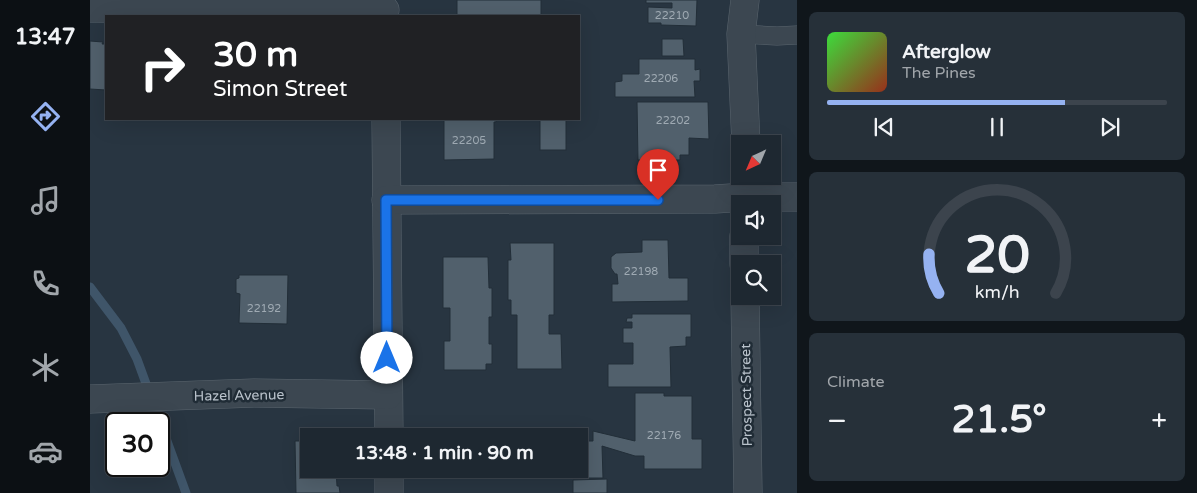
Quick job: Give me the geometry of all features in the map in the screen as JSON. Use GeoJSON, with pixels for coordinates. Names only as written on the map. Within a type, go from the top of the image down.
{"type":"FeatureCollection","features":[{"type":"Feature","properties":{"kind":"street"},"geometry":{"type":"LineString","coordinates":[[745,0],[741,34],[746,135]]}},
{"type":"Feature","properties":{"kind":"street"},"geometry":{"type":"LineString","coordinates":[[90,8],[385,9]]}},
{"type":"Feature","properties":{"kind":"street"},"geometry":{"type":"LineString","coordinates":[[386,120],[389,428]]}},
{"type":"Feature","properties":{"kind":"street"},"geometry":{"type":"LineString","coordinates":[[386,200],[715,200],[746,192],[797,197]]}},
{"type":"Feature","properties":{"kind":"street","name":"Prospect Street"},"geometry":{"type":"LineString","coordinates":[[745,305],[748,493]]}},
{"type":"Feature","properties":{"kind":"street","name":"Hazel Avenue"},"geometry":{"type":"LineString","coordinates":[[90,400],[254,393],[388,395]]}},
{"type":"Feature","properties":{"kind":"street"},"geometry":{"type":"LineString","coordinates":[[389,478],[389,493]]}},
{"type":"Feature","properties":{"kind":"lane"},"geometry":{"type":"LineString","coordinates":[[741,34],[797,35]]}},
{"type":"Feature","properties":{"kind":"building"},"geometry":{"type":"Polygon","coordinates":[[[457,0],[541,0],[541,15],[457,15],[457,0]]]}},
{"type":"Feature","properties":{"kind":"building"},"geometry":{"type":"Polygon","coordinates":[[[646,0],[697,0],[696,26],[648,23],[648,7],[672,8],[672,3],[646,3],[646,0]]]}},
{"type":"Feature","properties":{"kind":"building"},"geometry":{"type":"Polygon","coordinates":[[[662,39],[683,39],[684,56],[662,56],[662,39]]]}},
{"type":"Feature","properties":{"kind":"building"},"geometry":{"type":"Polygon","coordinates":[[[90,41],[103,42],[102,44],[105,44],[105,90],[90,89],[90,41]]]}},
{"type":"Feature","properties":{"kind":"building"},"geometry":{"type":"Polygon","coordinates":[[[639,59],[695,59],[695,70],[700,69],[700,81],[694,81],[695,97],[615,97],[615,82],[622,81],[622,74],[639,74],[639,59]]]}},
{"type":"Feature","properties":{"kind":"building"},"geometry":{"type":"Polygon","coordinates":[[[637,102],[708,102],[709,139],[689,138],[689,155],[680,155],[680,160],[638,160],[637,102]]]}},
{"type":"Feature","properties":{"kind":"building"},"geometry":{"type":"Polygon","coordinates":[[[444,120],[496,120],[494,122],[494,159],[444,160],[444,120]]]}},
{"type":"Feature","properties":{"kind":"building"},"geometry":{"type":"Polygon","coordinates":[[[540,120],[566,120],[566,150],[540,150],[540,120]]]}},
{"type":"Feature","properties":{"kind":"building"},"geometry":{"type":"Polygon","coordinates":[[[642,240],[668,240],[669,278],[688,278],[688,301],[612,302],[612,284],[618,284],[617,274],[611,268],[611,257],[616,253],[642,252],[642,240]]]}},
{"type":"Feature","properties":{"kind":"building"},"geometry":{"type":"Polygon","coordinates":[[[510,243],[554,243],[554,315],[549,315],[549,334],[561,334],[562,369],[517,369],[517,315],[511,315],[511,300],[508,300],[508,260],[511,260],[510,243]]]}},
{"type":"Feature","properties":{"kind":"building"},"geometry":{"type":"Polygon","coordinates":[[[443,257],[488,257],[489,288],[492,288],[492,317],[489,317],[489,344],[492,344],[492,364],[486,364],[486,370],[444,370],[444,341],[450,341],[450,308],[443,308],[443,257]]]}},
{"type":"Feature","properties":{"kind":"building"},"geometry":{"type":"Polygon","coordinates":[[[239,275],[288,275],[287,324],[239,323],[240,294],[236,293],[236,279],[239,278],[239,275]]]}},
{"type":"Feature","properties":{"kind":"building"},"geometry":{"type":"Polygon","coordinates":[[[632,314],[691,314],[691,337],[686,337],[686,346],[670,347],[671,387],[608,387],[608,364],[633,364],[633,343],[623,343],[623,328],[632,328],[632,322],[626,322],[627,318],[632,318],[632,314]]]}},
{"type":"Feature","properties":{"kind":"building"},"geometry":{"type":"Polygon","coordinates":[[[635,393],[664,393],[664,396],[692,396],[692,439],[702,439],[702,469],[644,469],[644,456],[635,456],[602,446],[603,478],[588,478],[588,441],[593,441],[593,431],[635,441],[635,393]]]}},
{"type":"Feature","properties":{"kind":"building"},"geometry":{"type":"Polygon","coordinates":[[[295,441],[300,441],[300,478],[337,478],[340,493],[296,493],[295,441]]]}},
{"type":"Feature","properties":{"kind":"building"},"geometry":{"type":"Polygon","coordinates":[[[607,479],[607,493],[573,493],[573,480],[607,479]]]}},
{"type":"Feature","properties":{"kind":"waterway"},"geometry":{"type":"LineString","coordinates":[[90,287],[121,328],[137,359],[186,493]]}},
{"type":"Feature","properties":{"kind":"route"},"geometry":{"type":"LineString","coordinates":[[387,358],[386,200],[658,200]]}}]}
